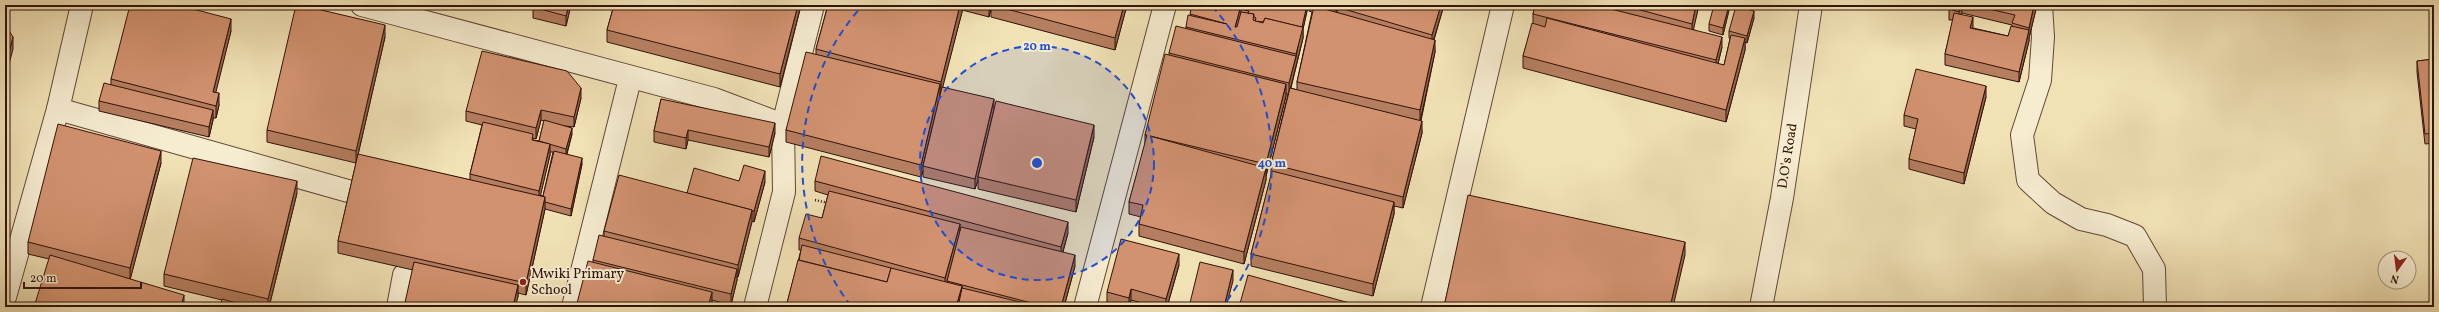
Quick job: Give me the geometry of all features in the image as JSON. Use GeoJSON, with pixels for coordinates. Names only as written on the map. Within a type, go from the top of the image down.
{"type":"FeatureCollection","features":[{"type":"Feature","properties":{"kind":"street"},"geometry":{"type":"LineString","coordinates":[[362,5],[418,12],[630,78],[714,99],[783,125]]}},
{"type":"Feature","properties":{"kind":"street"},"geometry":{"type":"LineString","coordinates":[[755,307],[784,192],[783,125],[813,5]]}},
{"type":"Feature","properties":{"kind":"street"},"geometry":{"type":"LineString","coordinates":[[1085,307],[1165,5]]}},
{"type":"Feature","properties":{"kind":"street"},"geometry":{"type":"LineString","coordinates":[[1432,307],[1503,5]]}},
{"type":"Feature","properties":{"kind":"street","name":"D.O's Road"},"geometry":{"type":"LineString","coordinates":[[1761,307],[1782,198],[1811,5]]}},
{"type":"Feature","properties":{"kind":"street"},"geometry":{"type":"LineString","coordinates":[[2041,5],[2043,37],[2040,80],[2022,135],[2028,180],[2053,203],[2080,220],[2107,225],[2135,236],[2154,269],[2155,307]]}},
{"type":"Feature","properties":{"kind":"street"},"geometry":{"type":"LineString","coordinates":[[5,297],[58,109],[76,6]]}},
{"type":"Feature","properties":{"kind":"street"},"geometry":{"type":"LineString","coordinates":[[573,307],[630,78]]}},
{"type":"Feature","properties":{"kind":"street"},"geometry":{"type":"LineString","coordinates":[[58,109],[348,191]]}},
{"type":"Feature","properties":{"kind":"street"},"geometry":{"type":"LineString","coordinates":[[398,307],[404,275]]}},
{"type":"Feature","properties":{"kind":"path"},"geometry":{"type":"LineString","coordinates":[[784,192],[830,203]]}},
{"type":"Feature","properties":{"kind":"building"},"geometry":{"type":"Polygon","coordinates":[[[130,5],[178,5],[231,19],[213,92],[219,93],[216,106],[111,79],[130,5]]]}},
{"type":"Feature","properties":{"kind":"building"},"geometry":{"type":"Polygon","coordinates":[[[296,5],[385,25],[356,151],[267,130],[296,5]]]}},
{"type":"Feature","properties":{"kind":"building"},"geometry":{"type":"Polygon","coordinates":[[[534,5],[569,5],[566,16],[533,7],[534,5]]]}},
{"type":"Feature","properties":{"kind":"building"},"geometry":{"type":"Polygon","coordinates":[[[614,5],[798,5],[780,74],[607,30],[614,5]]]}},
{"type":"Feature","properties":{"kind":"building"},"geometry":{"type":"Polygon","coordinates":[[[828,5],[960,5],[941,82],[816,49],[828,5]]]}},
{"type":"Feature","properties":{"kind":"building"},"geometry":{"type":"Polygon","coordinates":[[[992,5],[1124,5],[1115,38],[992,5]]]}},
{"type":"Feature","properties":{"kind":"building"},"geometry":{"type":"Polygon","coordinates":[[[1192,5],[1241,5],[1235,27],[1237,27],[1241,12],[1254,14],[1253,20],[1263,23],[1265,18],[1303,27],[1296,54],[1186,27],[1188,15],[1227,24],[1190,14],[1192,5]]]}},
{"type":"Feature","properties":{"kind":"building"},"geometry":{"type":"Polygon","coordinates":[[[1242,5],[1307,5],[1302,27],[1265,18],[1263,22],[1255,21],[1256,18],[1254,17],[1254,14],[1248,13],[1249,11],[1241,9],[1242,5]]]}},
{"type":"Feature","properties":{"kind":"building"},"geometry":{"type":"Polygon","coordinates":[[[1324,5],[1337,5],[1336,8],[1324,5]]]}},
{"type":"Feature","properties":{"kind":"building"},"geometry":{"type":"Polygon","coordinates":[[[1338,5],[1441,5],[1432,35],[1337,7],[1338,5]]]}},
{"type":"Feature","properties":{"kind":"building"},"geometry":{"type":"Polygon","coordinates":[[[1535,5],[1595,5],[1722,37],[1716,60],[1533,14],[1535,5]]]}},
{"type":"Feature","properties":{"kind":"building"},"geometry":{"type":"Polygon","coordinates":[[[1622,5],[1696,5],[1692,24],[1622,5]]]}},
{"type":"Feature","properties":{"kind":"building"},"geometry":{"type":"Polygon","coordinates":[[[1714,5],[1729,5],[1723,28],[1709,24],[1714,5]]]}},
{"type":"Feature","properties":{"kind":"building"},"geometry":{"type":"Polygon","coordinates":[[[1950,5],[1961,5],[1959,12],[1949,9],[1950,5]]]}},
{"type":"Feature","properties":{"kind":"building"},"geometry":{"type":"Polygon","coordinates":[[[1972,5],[2034,5],[2029,28],[2012,23],[2015,15],[1972,5]]]}},
{"type":"Feature","properties":{"kind":"building"},"geometry":{"type":"Polygon","coordinates":[[[1314,6],[1435,40],[1420,110],[1297,82],[1314,6]]]}},
{"type":"Feature","properties":{"kind":"building"},"geometry":{"type":"Polygon","coordinates":[[[1736,6],[1754,11],[1747,36],[1729,31],[1736,6]]]}},
{"type":"Feature","properties":{"kind":"building"},"geometry":{"type":"Polygon","coordinates":[[[1954,13],[1973,17],[1970,28],[2008,36],[2011,26],[2029,30],[2019,72],[1945,54],[1954,13]]]}},
{"type":"Feature","properties":{"kind":"building"},"geometry":{"type":"Polygon","coordinates":[[[1547,18],[1724,65],[1731,35],[1745,38],[1726,110],[1523,56],[1532,23],[1545,27],[1547,18]]]}},
{"type":"Feature","properties":{"kind":"building"},"geometry":{"type":"Polygon","coordinates":[[[5,24],[13,37],[5,67],[5,24]]]}},
{"type":"Feature","properties":{"kind":"building"},"geometry":{"type":"Polygon","coordinates":[[[1176,26],[1296,56],[1289,83],[1169,53],[1176,26]]]}},
{"type":"Feature","properties":{"kind":"building"},"geometry":{"type":"Polygon","coordinates":[[[482,51],[567,71],[581,88],[574,117],[541,110],[536,128],[466,111],[482,51]]]}},
{"type":"Feature","properties":{"kind":"building"},"geometry":{"type":"Polygon","coordinates":[[[806,52],[940,84],[921,165],[786,130],[806,52]]]}},
{"type":"Feature","properties":{"kind":"building"},"geometry":{"type":"Polygon","coordinates":[[[1165,54],[1286,84],[1266,164],[1150,136],[1266,168],[1244,252],[1139,224],[1143,205],[1129,202],[1147,135],[1145,135],[1165,54]]]}},
{"type":"Feature","properties":{"kind":"building"},"geometry":{"type":"Polygon","coordinates":[[[2434,59],[2434,133],[2425,134],[2417,61],[2434,59]]]}},
{"type":"Feature","properties":{"kind":"building"},"geometry":{"type":"Polygon","coordinates":[[[1916,69],[1986,86],[1964,173],[1909,159],[1918,119],[1904,115],[1916,69]]]}},
{"type":"Feature","properties":{"kind":"building"},"geometry":{"type":"Polygon","coordinates":[[[104,83],[213,110],[209,127],[99,101],[104,83]]]}},
{"type":"Feature","properties":{"kind":"building"},"geometry":{"type":"Polygon","coordinates":[[[942,87],[994,99],[975,179],[923,166],[942,87]]]}},
{"type":"Feature","properties":{"kind":"building"},"geometry":{"type":"Polygon","coordinates":[[[1290,88],[1422,121],[1403,197],[1271,164],[1290,88]]]}},
{"type":"Feature","properties":{"kind":"building"},"geometry":{"type":"Polygon","coordinates":[[[661,99],[775,123],[769,147],[688,130],[686,138],[654,131],[661,99]]]}},
{"type":"Feature","properties":{"kind":"building"},"geometry":{"type":"Polygon","coordinates":[[[996,101],[1094,125],[1076,200],[978,177],[996,101]]]}},
{"type":"Feature","properties":{"kind":"building"},"geometry":{"type":"Polygon","coordinates":[[[544,120],[572,128],[566,149],[539,141],[544,120]]]}},
{"type":"Feature","properties":{"kind":"building"},"geometry":{"type":"Polygon","coordinates":[[[483,122],[533,134],[532,140],[550,144],[539,191],[470,174],[483,122]]]}},
{"type":"Feature","properties":{"kind":"building"},"geometry":{"type":"Polygon","coordinates":[[[58,124],[161,151],[130,268],[28,242],[58,124]]]}},
{"type":"Feature","properties":{"kind":"building"},"geometry":{"type":"Polygon","coordinates":[[[554,151],[582,158],[571,209],[545,202],[545,197],[543,196],[554,151]]]}},
{"type":"Feature","properties":{"kind":"building"},"geometry":{"type":"Polygon","coordinates":[[[358,154],[545,197],[526,283],[338,241],[358,154]]]}},
{"type":"Feature","properties":{"kind":"building"},"geometry":{"type":"Polygon","coordinates":[[[821,156],[1068,222],[1061,247],[815,181],[821,156]]]}},
{"type":"Feature","properties":{"kind":"building"},"geometry":{"type":"Polygon","coordinates":[[[193,158],[297,181],[268,299],[164,274],[193,158]]]}},
{"type":"Feature","properties":{"kind":"building"},"geometry":{"type":"Polygon","coordinates":[[[744,165],[765,171],[754,211],[687,193],[694,168],[739,181],[744,165]]]}},
{"type":"Feature","properties":{"kind":"building"},"geometry":{"type":"Polygon","coordinates":[[[1272,171],[1394,202],[1373,284],[1251,254],[1272,171]]]}},
{"type":"Feature","properties":{"kind":"building"},"geometry":{"type":"Polygon","coordinates":[[[619,175],[752,210],[738,265],[604,231],[619,175]]]}},
{"type":"Feature","properties":{"kind":"building"},"geometry":{"type":"Polygon","coordinates":[[[829,191],[960,224],[945,278],[799,238],[806,214],[822,218],[829,191]]]}},
{"type":"Feature","properties":{"kind":"building"},"geometry":{"type":"Polygon","coordinates":[[[1468,195],[1685,242],[1670,307],[1444,307],[1468,195]]]}},
{"type":"Feature","properties":{"kind":"building"},"geometry":{"type":"Polygon","coordinates":[[[961,227],[1075,255],[1061,307],[1047,307],[947,281],[961,227]]]}},
{"type":"Feature","properties":{"kind":"building"},"geometry":{"type":"Polygon","coordinates":[[[599,235],[737,269],[731,294],[593,260],[599,235]]]}},
{"type":"Feature","properties":{"kind":"building"},"geometry":{"type":"Polygon","coordinates":[[[1121,239],[1179,254],[1166,299],[1131,289],[1129,298],[1107,292],[1121,239]]]}},
{"type":"Feature","properties":{"kind":"building"},"geometry":{"type":"Polygon","coordinates":[[[802,245],[891,268],[887,282],[799,260],[802,245]]]}},
{"type":"Feature","properties":{"kind":"building"},"geometry":{"type":"Polygon","coordinates":[[[50,255],[184,295],[181,307],[34,307],[50,255]]]}},
{"type":"Feature","properties":{"kind":"building"},"geometry":{"type":"Polygon","coordinates":[[[798,260],[887,282],[891,268],[962,286],[956,307],[786,307],[798,260]]]}},
{"type":"Feature","properties":{"kind":"building"},"geometry":{"type":"Polygon","coordinates":[[[588,261],[712,292],[708,307],[576,307],[588,261]]]}},
{"type":"Feature","properties":{"kind":"building"},"geometry":{"type":"Polygon","coordinates":[[[414,262],[518,285],[513,307],[404,307],[414,262]]]}},
{"type":"Feature","properties":{"kind":"building"},"geometry":{"type":"Polygon","coordinates":[[[1200,262],[1233,270],[1224,307],[1189,307],[1200,262]]]}},
{"type":"Feature","properties":{"kind":"building"},"geometry":{"type":"Polygon","coordinates":[[[1248,275],[1364,307],[1239,307],[1248,275]]]}},
{"type":"Feature","properties":{"kind":"building"},"geometry":{"type":"Polygon","coordinates":[[[962,288],[1041,307],[958,307],[962,288]]]}},
{"type":"Feature","properties":{"kind":"building"},"geometry":{"type":"Polygon","coordinates":[[[222,299],[251,307],[220,307],[222,299]]]}},
{"type":"Feature","properties":{"kind":"building"},"geometry":{"type":"Polygon","coordinates":[[[1107,304],[1118,307],[1106,307],[1107,304]]]}},
{"type":"Feature","properties":{"kind":"place","name":"Mwiki Primary School"},"geometry":{"type":"Point","coordinates":[523,282]}}]}
